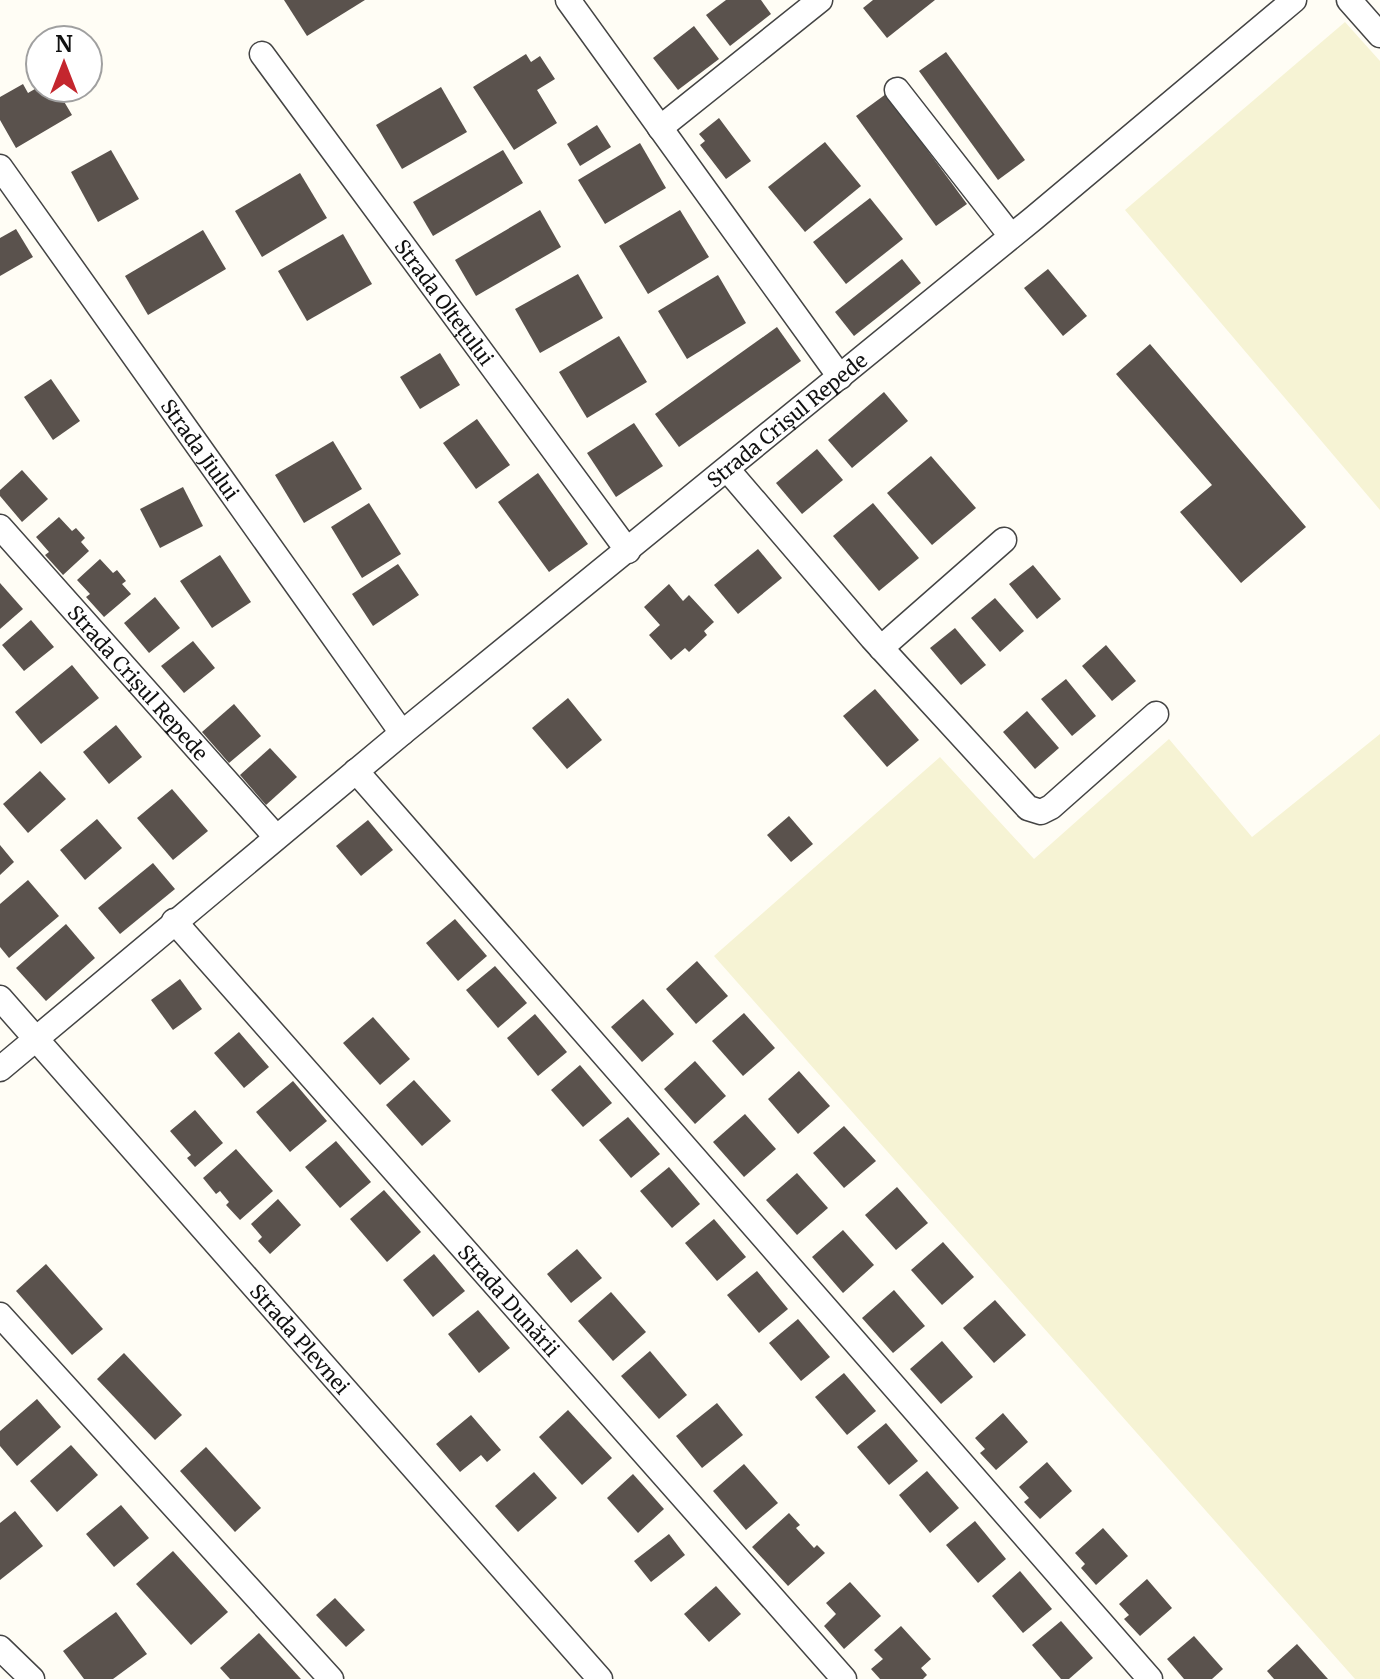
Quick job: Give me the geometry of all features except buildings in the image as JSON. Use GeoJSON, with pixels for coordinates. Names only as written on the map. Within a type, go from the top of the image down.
{"type":"FeatureCollection","features":[{"type":"Feature","properties":{"kind":"street"},"geometry":{"type":"LineString","coordinates":[[568,0],[840,377]]}},
{"type":"Feature","properties":{"kind":"street"},"geometry":{"type":"LineString","coordinates":[[660,128],[820,0]]}},
{"type":"Feature","properties":{"kind":"street","name":"Strada Crișul Repede"},"geometry":{"type":"LineString","coordinates":[[0,1069],[174,921],[840,377],[1294,0]]}},
{"type":"Feature","properties":{"kind":"street"},"geometry":{"type":"LineString","coordinates":[[1349,0],[1380,35]]}},
{"type":"Feature","properties":{"kind":"street","name":"Strada Oltețului"},"geometry":{"type":"LineString","coordinates":[[262,54],[628,551]]}},
{"type":"Feature","properties":{"kind":"street"},"geometry":{"type":"LineString","coordinates":[[897,90],[1011,236]]}},
{"type":"Feature","properties":{"kind":"street","name":"Strada Jiului"},"geometry":{"type":"LineString","coordinates":[[0,167],[402,733]]}},
{"type":"Feature","properties":{"kind":"street"},"geometry":{"type":"LineString","coordinates":[[727,469],[881,648],[1028,808],[1041,812],[1051,807],[1156,714]]}},
{"type":"Feature","properties":{"kind":"street","name":"Strada Crișul Repede"},"geometry":{"type":"LineString","coordinates":[[0,527],[276,837]]}},
{"type":"Feature","properties":{"kind":"street"},"geometry":{"type":"LineString","coordinates":[[881,648],[1004,540]]}},
{"type":"Feature","properties":{"kind":"street"},"geometry":{"type":"LineString","coordinates":[[356,771],[1150,1679]]}},
{"type":"Feature","properties":{"kind":"street","name":"Strada Dunării"},"geometry":{"type":"LineString","coordinates":[[174,921],[844,1679]]}},
{"type":"Feature","properties":{"kind":"street","name":"Strada Plevnei"},"geometry":{"type":"LineString","coordinates":[[0,998],[600,1679]]}},
{"type":"Feature","properties":{"kind":"street"},"geometry":{"type":"LineString","coordinates":[[0,1315],[331,1679]]}},
{"type":"Feature","properties":{"kind":"street"},"geometry":{"type":"LineString","coordinates":[[0,1648],[32,1679]]}},
{"type":"Feature","properties":{"kind":"shaded area"},"geometry":{"type":"Polygon","coordinates":[[[1345,22],[1380,61],[1380,510],[1125,210],[1345,22]]]}},
{"type":"Feature","properties":{"kind":"shaded area"},"geometry":{"type":"Polygon","coordinates":[[[1380,734],[1380,1679],[1355,1679],[714,956],[940,757],[1034,859],[1169,739],[1252,837],[1380,734]]]}}]}
